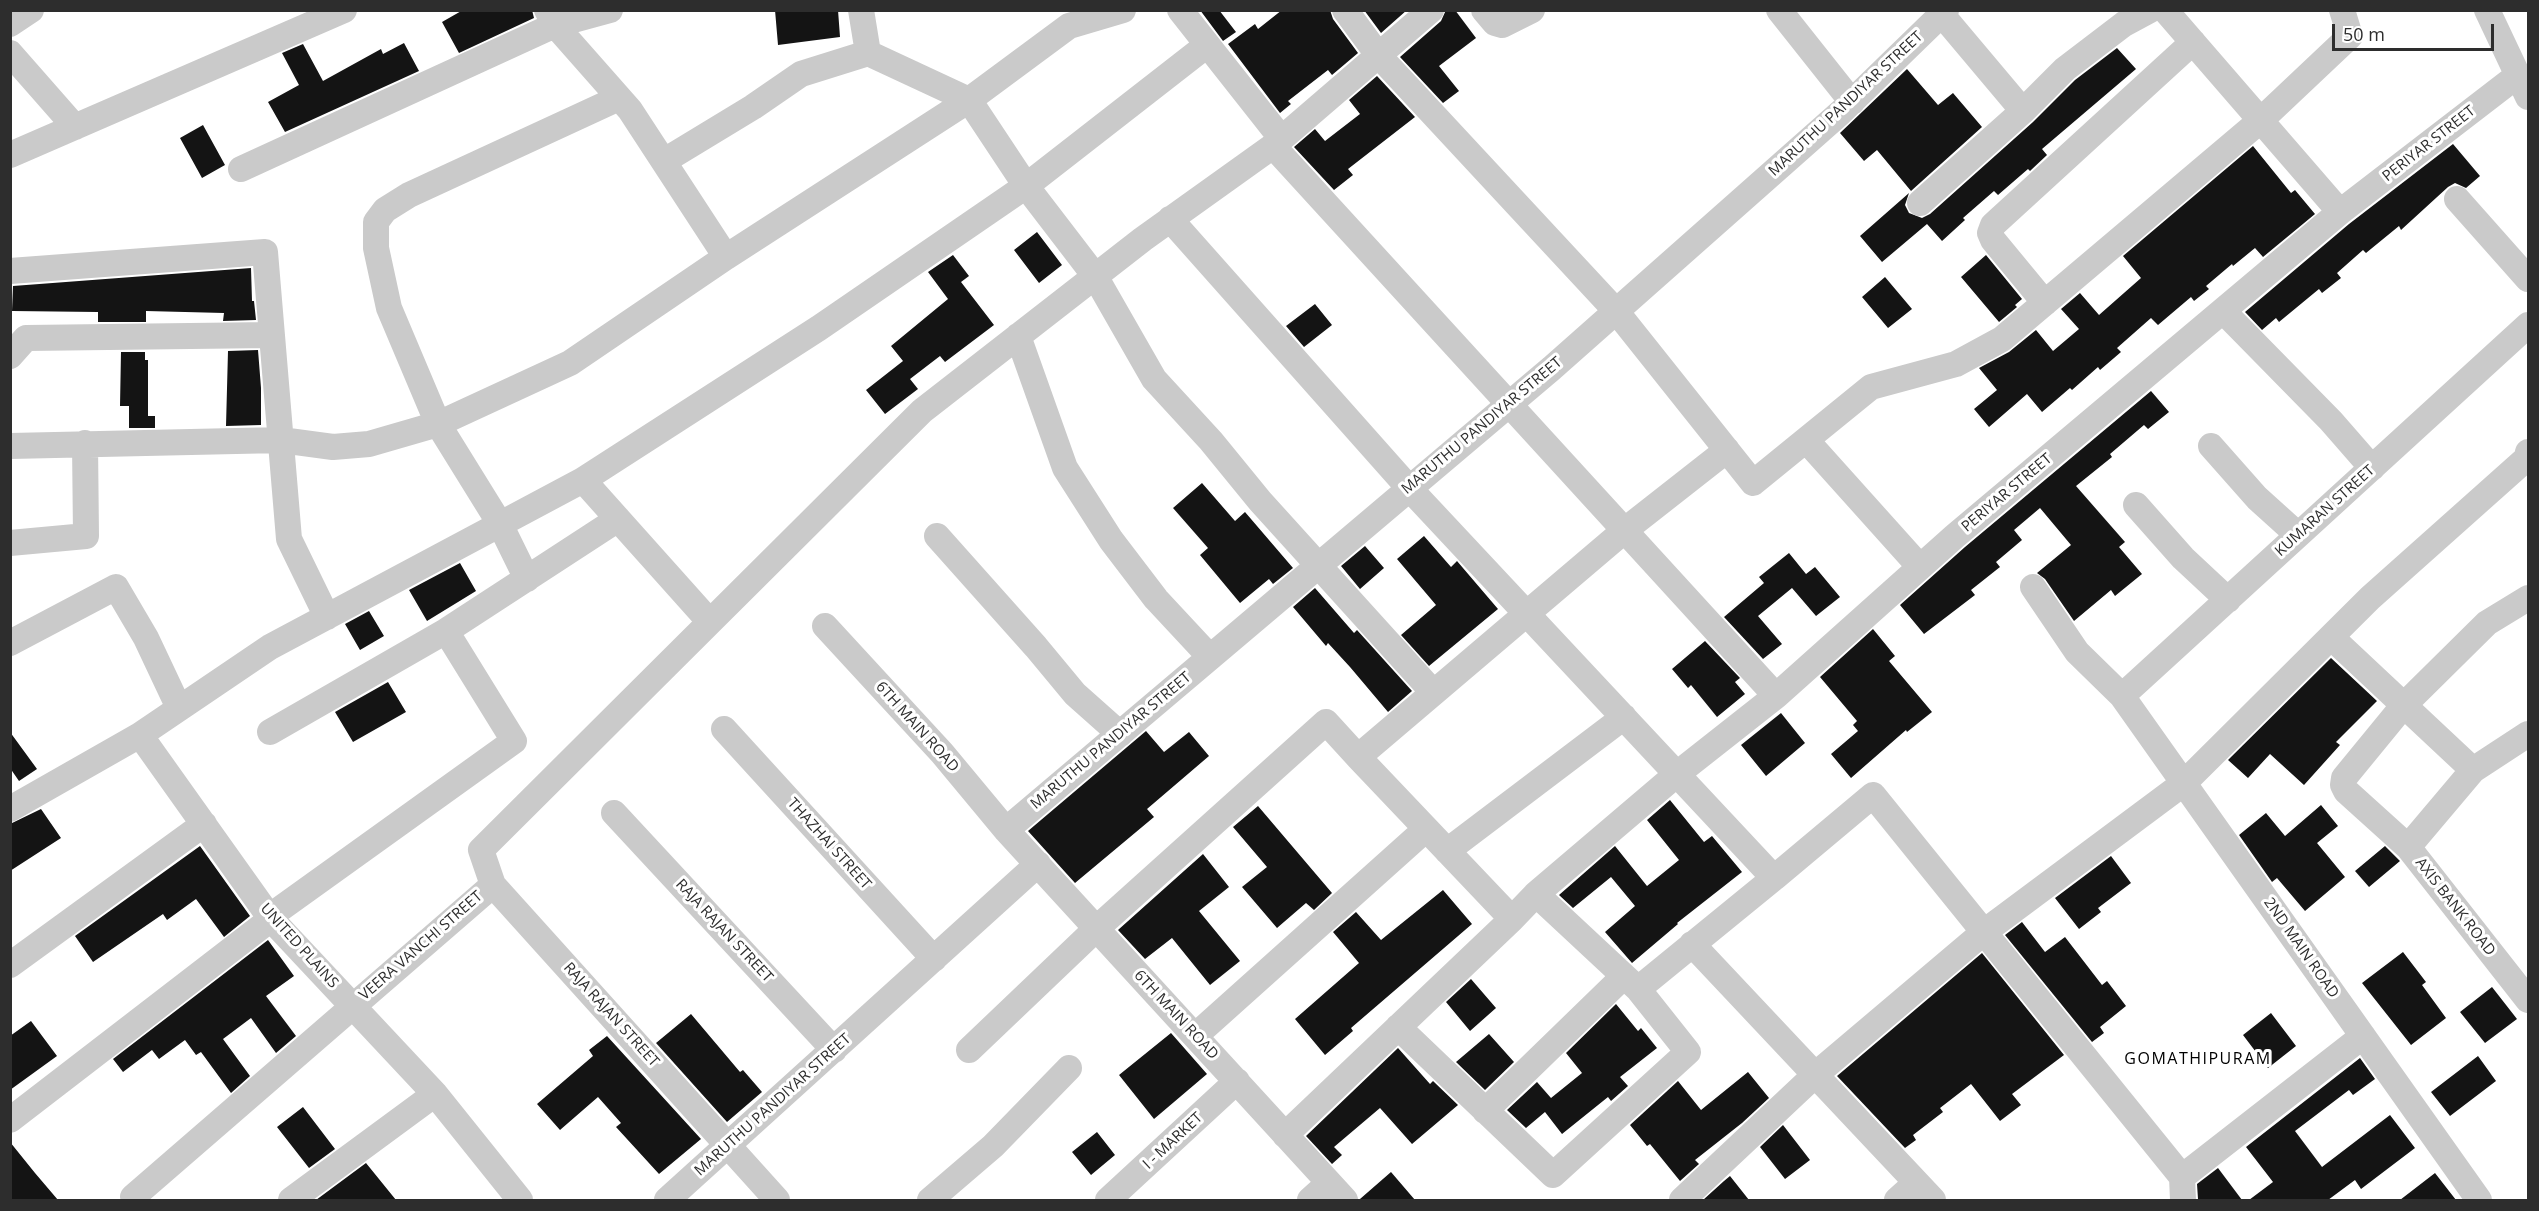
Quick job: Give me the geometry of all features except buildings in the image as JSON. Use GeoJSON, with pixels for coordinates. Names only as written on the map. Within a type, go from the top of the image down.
{"type":"FeatureCollection","features":[{"type":"Feature","properties":{"kind":"street"},"geometry":{"type":"LineString","coordinates":[[10,24],[31,10]]}},
{"type":"Feature","properties":{"kind":"street"},"geometry":{"type":"LineString","coordinates":[[10,155],[344,10]]}},
{"type":"Feature","properties":{"kind":"street"},"geometry":{"type":"LineString","coordinates":[[241,169],[551,18],[610,10]]}},
{"type":"Feature","properties":{"kind":"street"},"geometry":{"type":"LineString","coordinates":[[861,10],[868,53]]}},
{"type":"Feature","properties":{"kind":"street"},"geometry":{"type":"LineString","coordinates":[[10,446],[281,440],[333,447],[353,446],[369,444],[438,424],[570,363],[726,257],[969,100],[1069,26],[1123,10]]}},
{"type":"Feature","properties":{"kind":"street"},"geometry":{"type":"LineString","coordinates":[[1180,10],[1277,142],[1509,403],[1776,696]]}},
{"type":"Feature","properties":{"kind":"street"},"geometry":{"type":"LineString","coordinates":[[1345,10],[1379,56],[1616,311],[1753,483],[1871,387],[1956,364],[2002,339],[2261,120],[2350,36],[2342,10]]}},
{"type":"Feature","properties":{"kind":"street"},"geometry":{"type":"LineString","coordinates":[[583,480],[710,622],[922,411],[1170,219],[1277,142],[1431,10]]}},
{"type":"Feature","properties":{"kind":"street"},"geometry":{"type":"LineString","coordinates":[[1484,10],[1495,23],[1502,26],[1532,10]]}},
{"type":"Feature","properties":{"kind":"street"},"geometry":{"type":"LineString","coordinates":[[1779,10],[1852,102]]}},
{"type":"Feature","properties":{"kind":"street"},"geometry":{"type":"LineString","coordinates":[[1920,203],[2023,111],[2065,69],[2124,24],[2150,10]]}},
{"type":"Feature","properties":{"kind":"street"},"geometry":{"type":"LineString","coordinates":[[2165,10],[2340,212]]}},
{"type":"Feature","properties":{"kind":"street"},"geometry":{"type":"LineString","coordinates":[[2487,10],[2523,86]]}},
{"type":"Feature","properties":{"kind":"street"},"geometry":{"type":"LineString","coordinates":[[1942,12],[2023,111]]}},
{"type":"Feature","properties":{"kind":"street","name":"MARUTHU PANDIYAR STREET"},"geometry":{"type":"LineString","coordinates":[[1006,830],[1616,311],[1852,102],[1942,12]]}},
{"type":"Feature","properties":{"kind":"street"},"geometry":{"type":"LineString","coordinates":[[551,18],[630,110],[726,257]]}},
{"type":"Feature","properties":{"kind":"street"},"geometry":{"type":"LineString","coordinates":[[2045,303],[1993,240],[1990,233],[1993,225],[2193,42]]}},
{"type":"Feature","properties":{"kind":"street"},"geometry":{"type":"LineString","coordinates":[[10,809],[140,735],[270,647],[583,480],[819,328],[1026,186],[1207,45]]}},
{"type":"Feature","properties":{"kind":"street"},"geometry":{"type":"LineString","coordinates":[[10,52],[75,127]]}},
{"type":"Feature","properties":{"kind":"street"},"geometry":{"type":"LineString","coordinates":[[663,161],[753,107],[801,74],[868,53],[969,100],[1026,186],[1095,276],[1154,380],[1211,441],[1260,501],[1433,692]]}},
{"type":"Feature","properties":{"kind":"street","name":"PERIYAR STREET"},"geometry":{"type":"LineString","coordinates":[[1285,1135],[1536,894],[1677,774],[1776,696],[1920,567],[2340,212],[2523,86]]}},
{"type":"Feature","properties":{"kind":"street"},"geometry":{"type":"LineString","coordinates":[[526,579],[500,524],[438,424],[388,308],[376,248],[376,222],[385,210],[409,195],[619,98]]}},
{"type":"Feature","properties":{"kind":"street"},"geometry":{"type":"LineString","coordinates":[[2457,199],[2529,279]]}},
{"type":"Feature","properties":{"kind":"street"},"geometry":{"type":"LineString","coordinates":[[1170,219],[1409,488],[1774,878]]}},
{"type":"Feature","properties":{"kind":"street"},"geometry":{"type":"LineString","coordinates":[[10,271],[265,252],[289,539],[327,617]]}},
{"type":"Feature","properties":{"kind":"street"},"geometry":{"type":"LineString","coordinates":[[2223,311],[2331,421],[2372,468]]}},
{"type":"Feature","properties":{"kind":"street","name":"KUMARAN STREET"},"geometry":{"type":"LineString","coordinates":[[2122,696],[2529,326]]}},
{"type":"Feature","properties":{"kind":"street"},"geometry":{"type":"LineString","coordinates":[[10,356],[26,338],[272,335]]}},
{"type":"Feature","properties":{"kind":"street"},"geometry":{"type":"LineString","coordinates":[[1018,336],[1065,468],[1111,540],[1136,574],[1210,657]]}},
{"type":"Feature","properties":{"kind":"street"},"geometry":{"type":"LineString","coordinates":[[1806,440],[1920,567]]}},
{"type":"Feature","properties":{"kind":"street"},"geometry":{"type":"LineString","coordinates":[[10,543],[86,536],[85,443]]}},
{"type":"Feature","properties":{"kind":"street"},"geometry":{"type":"LineString","coordinates":[[2211,446],[2257,498],[2298,535]]}},
{"type":"Feature","properties":{"kind":"street"},"geometry":{"type":"LineString","coordinates":[[1358,757],[1625,530],[1726,450]]}},
{"type":"Feature","properties":{"kind":"street"},"geometry":{"type":"LineString","coordinates":[[1682,1200],[1815,1075],[1984,932],[2184,783],[2370,598],[2526,458],[2529,452]]}},
{"type":"Feature","properties":{"kind":"street"},"geometry":{"type":"LineString","coordinates":[[2136,505],[2183,558],[2228,600]]}},
{"type":"Feature","properties":{"kind":"street"},"geometry":{"type":"LineString","coordinates":[[270,732],[446,631],[618,519]]}},
{"type":"Feature","properties":{"kind":"street"},"geometry":{"type":"LineString","coordinates":[[937,536],[1036,646],[1075,694],[1120,734]]}},
{"type":"Feature","properties":{"kind":"street"},"geometry":{"type":"LineString","coordinates":[[10,643],[116,587],[146,638],[179,708]]}},
{"type":"Feature","properties":{"kind":"street","name":"2ND MAIN ROAD"},"geometry":{"type":"LineString","coordinates":[[2033,587],[2077,652],[2122,696],[2479,1200]]}},
{"type":"Feature","properties":{"kind":"street"},"geometry":{"type":"LineString","coordinates":[[2408,847],[2346,791],[2343,785],[2344,778],[2403,706],[2487,623],[2529,598]]}},
{"type":"Feature","properties":{"kind":"street","name":"VEERA VANCHI STREET"},"geometry":{"type":"LineString","coordinates":[[133,1197],[493,885],[481,850],[710,622]]}},
{"type":"Feature","properties":{"kind":"street","name":"6TH MAIN ROAD"},"geometry":{"type":"LineString","coordinates":[[825,626],[942,753],[1006,830],[1337,1192]]}},
{"type":"Feature","properties":{"kind":"street"},"geometry":{"type":"LineString","coordinates":[[10,1120],[271,919],[280,909],[514,741],[446,631]]}},
{"type":"Feature","properties":{"kind":"street"},"geometry":{"type":"LineString","coordinates":[[2331,637],[2473,770]]}},
{"type":"Feature","properties":{"kind":"street"},"geometry":{"type":"LineString","coordinates":[[1447,851],[1624,717]]}},
{"type":"Feature","properties":{"kind":"street"},"geometry":{"type":"LineString","coordinates":[[969,1050],[1096,928],[1326,722],[1512,919]]}},
{"type":"Feature","properties":{"kind":"street","name":"THAZHAI STREET"},"geometry":{"type":"LineString","coordinates":[[724,729],[934,959]]}},
{"type":"Feature","properties":{"kind":"street","name":"AXIS BANK ROAD"},"geometry":{"type":"LineString","coordinates":[[2529,734],[2473,770],[2408,847],[2529,1000]]}},
{"type":"Feature","properties":{"kind":"street","name":"UNITED PLAINS"},"geometry":{"type":"LineString","coordinates":[[140,735],[271,919],[435,1094],[520,1200]]}},
{"type":"Feature","properties":{"kind":"street"},"geometry":{"type":"LineString","coordinates":[[1485,1111],[1631,983],[1692,944],[1873,795],[1984,932],[2183,1189],[2363,1036]]}},
{"type":"Feature","properties":{"kind":"street","name":"RAJA RAJAN STREET"},"geometry":{"type":"LineString","coordinates":[[614,813],[834,1050]]}},
{"type":"Feature","properties":{"kind":"street"},"geometry":{"type":"LineString","coordinates":[[10,965],[204,824]]}},
{"type":"Feature","properties":{"kind":"street"},"geometry":{"type":"LineString","coordinates":[[1196,1036],[1426,829]]}},
{"type":"Feature","properties":{"kind":"street","name":"MARUTHU PANDIYAR STREET"},"geometry":{"type":"LineString","coordinates":[[668,1200],[1038,864]]}},
{"type":"Feature","properties":{"kind":"street","name":"RAJA RAJAN STREET"},"geometry":{"type":"LineString","coordinates":[[493,885],[777,1200]]}},
{"type":"Feature","properties":{"kind":"street"},"geometry":{"type":"LineString","coordinates":[[1398,1027],[1553,1175],[1688,1052],[1631,983],[1536,894]]}},
{"type":"Feature","properties":{"kind":"street"},"geometry":{"type":"LineString","coordinates":[[1692,944],[1924,1192],[1897,1200]]}},
{"type":"Feature","properties":{"kind":"street"},"geometry":{"type":"LineString","coordinates":[[930,1200],[993,1146],[1070,1068]]}},
{"type":"Feature","properties":{"kind":"street","name":"I - MARKET"},"geometry":{"type":"LineString","coordinates":[[1108,1200],[1237,1082]]}},
{"type":"Feature","properties":{"kind":"street"},"geometry":{"type":"LineString","coordinates":[[291,1200],[435,1094]]}},
{"type":"Feature","properties":{"kind":"street"},"geometry":{"type":"LineString","coordinates":[[1310,1200],[1337,1192]]}},
{"type":"Feature","properties":{"kind":"district","name":"GOMATHIPURAM"},"geometry":{"type":"Point","coordinates":[2198,1059]}}]}
